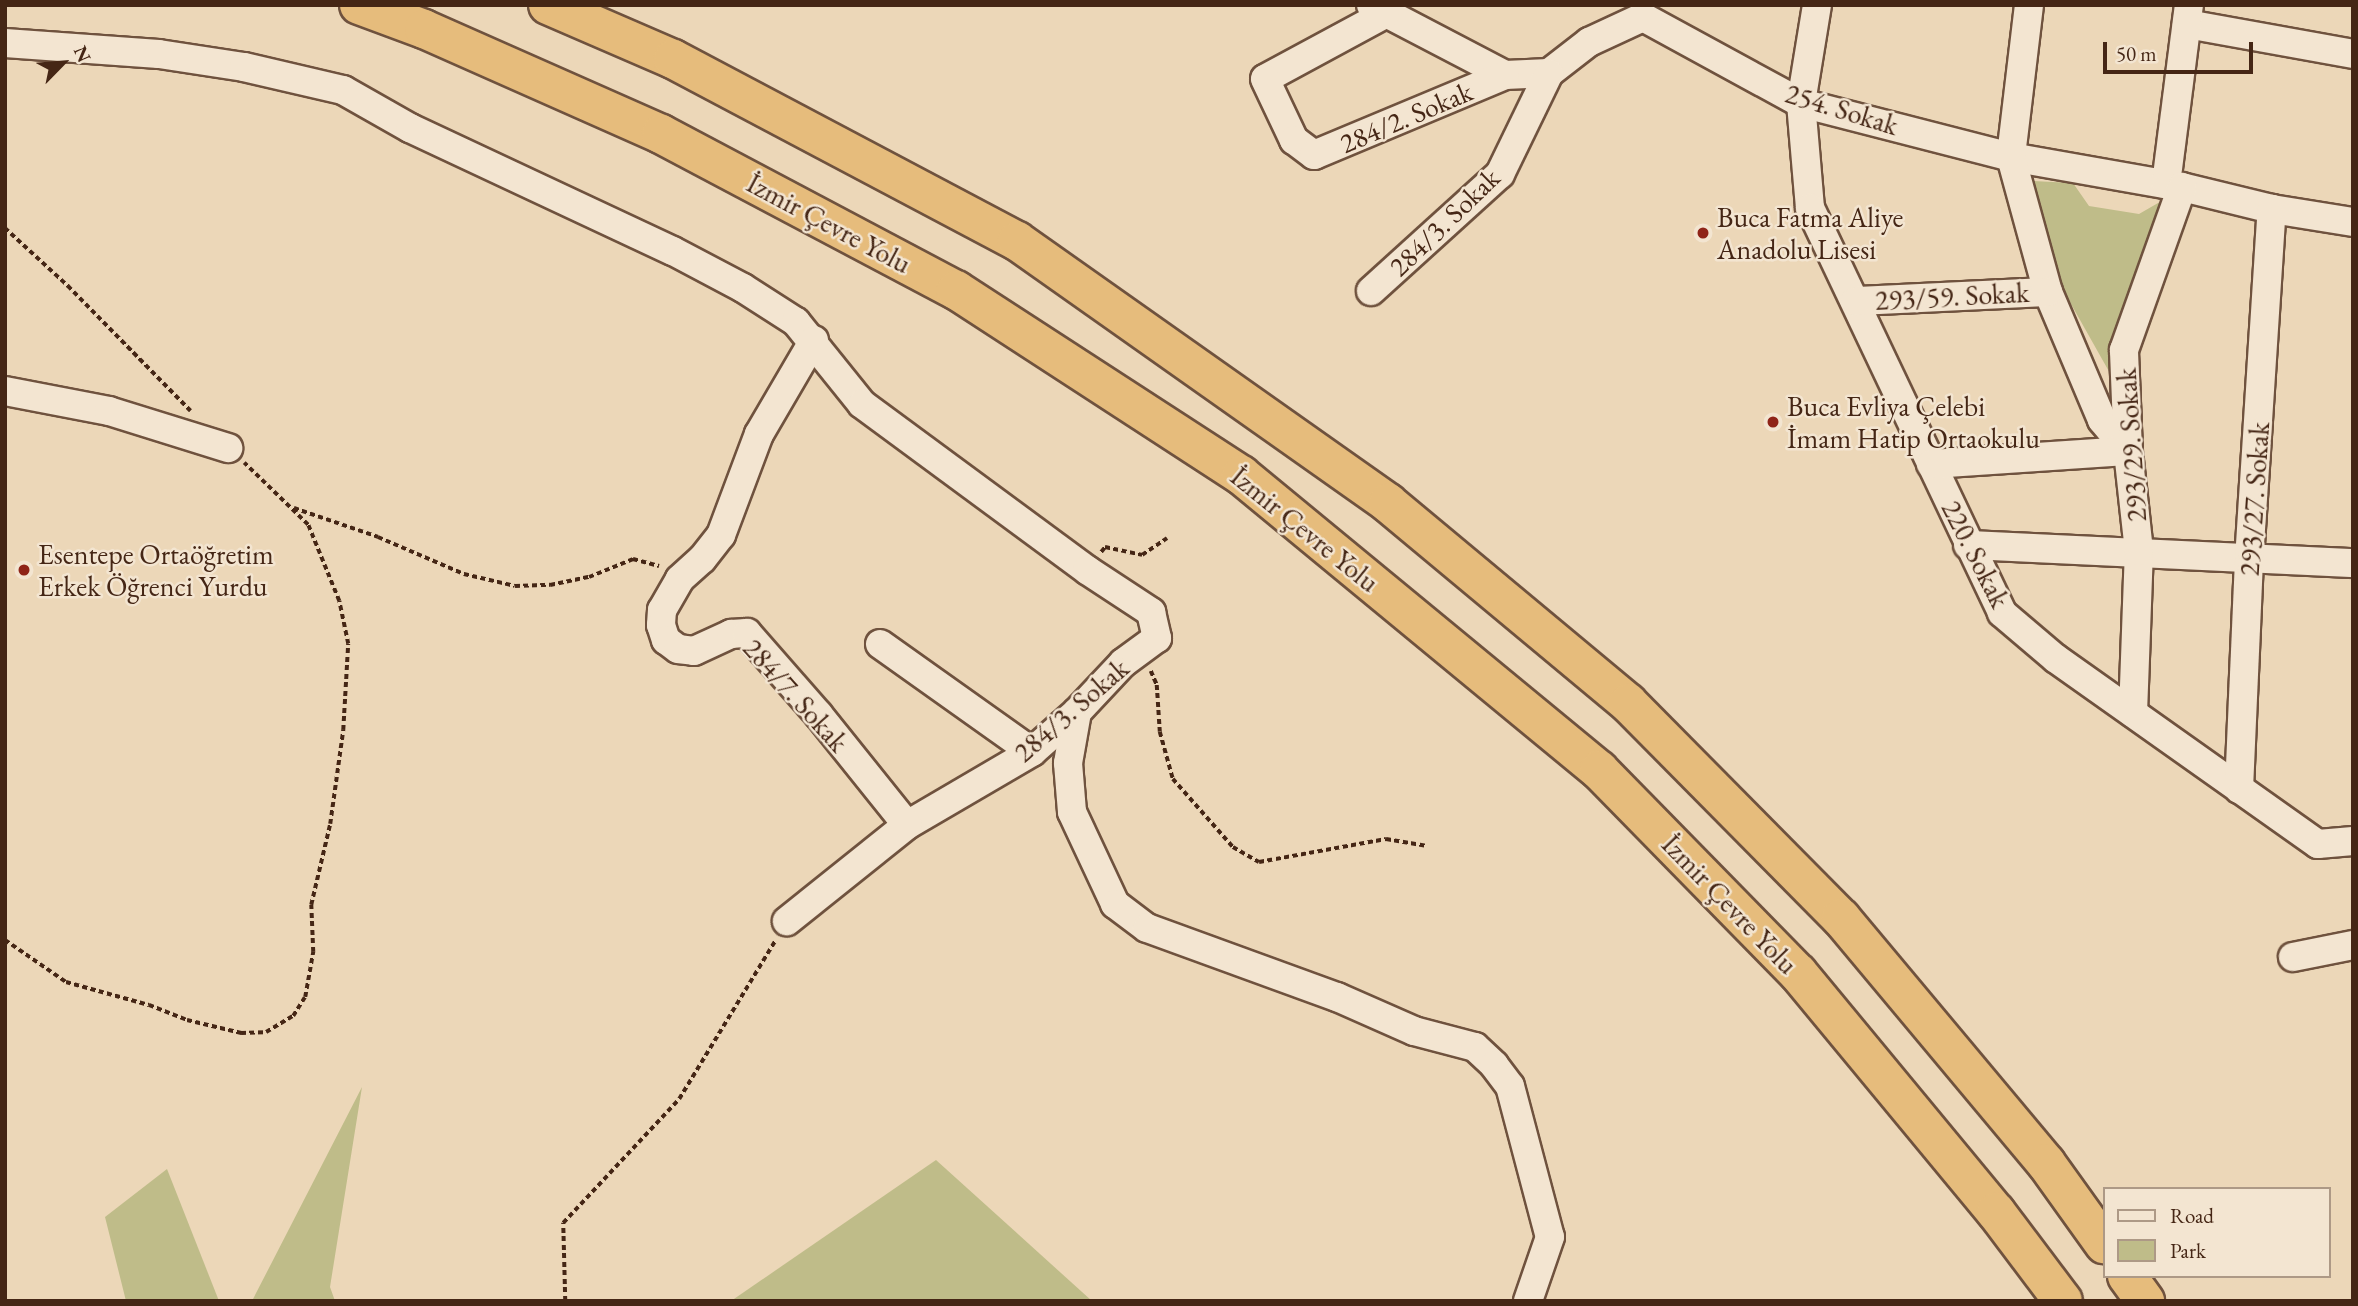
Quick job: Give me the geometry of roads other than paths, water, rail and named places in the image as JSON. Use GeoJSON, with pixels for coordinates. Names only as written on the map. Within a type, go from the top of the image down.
{"type":"FeatureCollection","features":[{"type":"Feature","properties":{"kind":"highway","name":"İzmir Çevre Yolu"},"geometry":{"type":"LineString","coordinates":[[359,5],[424,29],[661,134],[919,270],[956,290],[1241,475],[1599,770],[1798,973],[1996,1212],[2063,1301]]}},
{"type":"Feature","properties":{"kind":"highway"},"geometry":{"type":"LineString","coordinates":[[548,5],[673,59],[1017,241],[1388,503],[1628,703],[1841,918],[2046,1163],[2102,1241]]}},
{"type":"Feature","properties":{"kind":"highway"},"geometry":{"type":"LineString","coordinates":[[2128,1278],[2145,1301]]}},
{"type":"Feature","properties":{"kind":"street","name":"220. Sokak"},"geometry":{"type":"LineString","coordinates":[[1817,5],[1801,103],[1810,208],[2002,613],[2055,658],[2318,845],[2353,841]]}},
{"type":"Feature","properties":{"kind":"street"},"geometry":{"type":"LineString","coordinates":[[2029,5],[2011,157],[2048,292],[2102,420],[2128,452]]}},
{"type":"Feature","properties":{"kind":"street"},"geometry":{"type":"LineString","coordinates":[[1378,10],[1505,75],[1549,73]]}},
{"type":"Feature","properties":{"kind":"street","name":"284/2. Sokak"},"geometry":{"type":"LineString","coordinates":[[1378,10],[1265,79],[1294,140],[1314,155],[1505,75]]}},
{"type":"Feature","properties":{"kind":"street","name":"254. Sokak"},"geometry":{"type":"LineString","coordinates":[[1549,73],[1589,42],[1641,11],[1801,103],[2011,157],[2174,186],[2272,209],[2353,222]]}},
{"type":"Feature","properties":{"kind":"street"},"geometry":{"type":"LineString","coordinates":[[2188,15],[2353,54]]}},
{"type":"Feature","properties":{"kind":"street","name":"293/29. Sokak"},"geometry":{"type":"LineString","coordinates":[[2133,713],[2139,551],[2128,452],[2124,350],[2174,186],[2188,15]]}},
{"type":"Feature","properties":{"kind":"street"},"geometry":{"type":"LineString","coordinates":[[5,43],[159,54],[244,67],[343,90],[410,128],[673,251],[743,288],[796,322],[814,340]]}},
{"type":"Feature","properties":{"kind":"street","name":"284/3. Sokak"},"geometry":{"type":"LineString","coordinates":[[1371,291],[1500,174],[1549,73]]}},
{"type":"Feature","properties":{"kind":"street","name":"293/27. Sokak"},"geometry":{"type":"LineString","coordinates":[[2239,789],[2249,560],[2272,209]]}},
{"type":"Feature","properties":{"kind":"street","name":"293/59. Sokak"},"geometry":{"type":"LineString","coordinates":[[1856,301],[2048,292]]}},
{"type":"Feature","properties":{"kind":"street","name":"284/3. Sokak"},"geometry":{"type":"LineString","coordinates":[[787,921],[907,825],[1032,752],[1077,712],[1123,663],[1157,638],[1150,611],[1087,570],[862,404],[828,365],[814,340]]}},
{"type":"Feature","properties":{"kind":"street","name":"284/7. Sokak"},"geometry":{"type":"LineString","coordinates":[[814,340],[759,434],[721,535],[702,559],[680,579],[662,610],[661,625],[666,640],[678,649],[694,651],[731,634],[747,633],[818,714],[907,825]]}},
{"type":"Feature","properties":{"kind":"street"},"geometry":{"type":"LineString","coordinates":[[5,391],[109,411],[228,448]]}},
{"type":"Feature","properties":{"kind":"street"},"geometry":{"type":"LineString","coordinates":[[1931,464],[2128,452]]}},
{"type":"Feature","properties":{"kind":"street"},"geometry":{"type":"LineString","coordinates":[[1968,545],[2353,563]]}},
{"type":"Feature","properties":{"kind":"street"},"geometry":{"type":"LineString","coordinates":[[880,644],[1032,752]]}},
{"type":"Feature","properties":{"kind":"street"},"geometry":{"type":"LineString","coordinates":[[1077,712],[1068,763],[1072,811],[1115,904],[1147,928],[1337,997],[1414,1031],[1475,1047],[1494,1065],[1510,1086],[1550,1237],[1528,1301]]}},
{"type":"Feature","properties":{"kind":"street"},"geometry":{"type":"LineString","coordinates":[[2293,957],[2353,945]]}},
{"type":"Feature","properties":{"kind":"place","name":"Buca Fatma Aliye Anadolu Lisesi"},"geometry":{"type":"Point","coordinates":[1703,233]}},
{"type":"Feature","properties":{"kind":"place","name":"Buca Evliya Çelebi İmam Hatip Ortaokulu"},"geometry":{"type":"Point","coordinates":[1773,422]}},
{"type":"Feature","properties":{"kind":"place","name":"Esentepe Ortaöğretim Erkek Öğrenci Yurdu"},"geometry":{"type":"Point","coordinates":[24,570]}}]}
